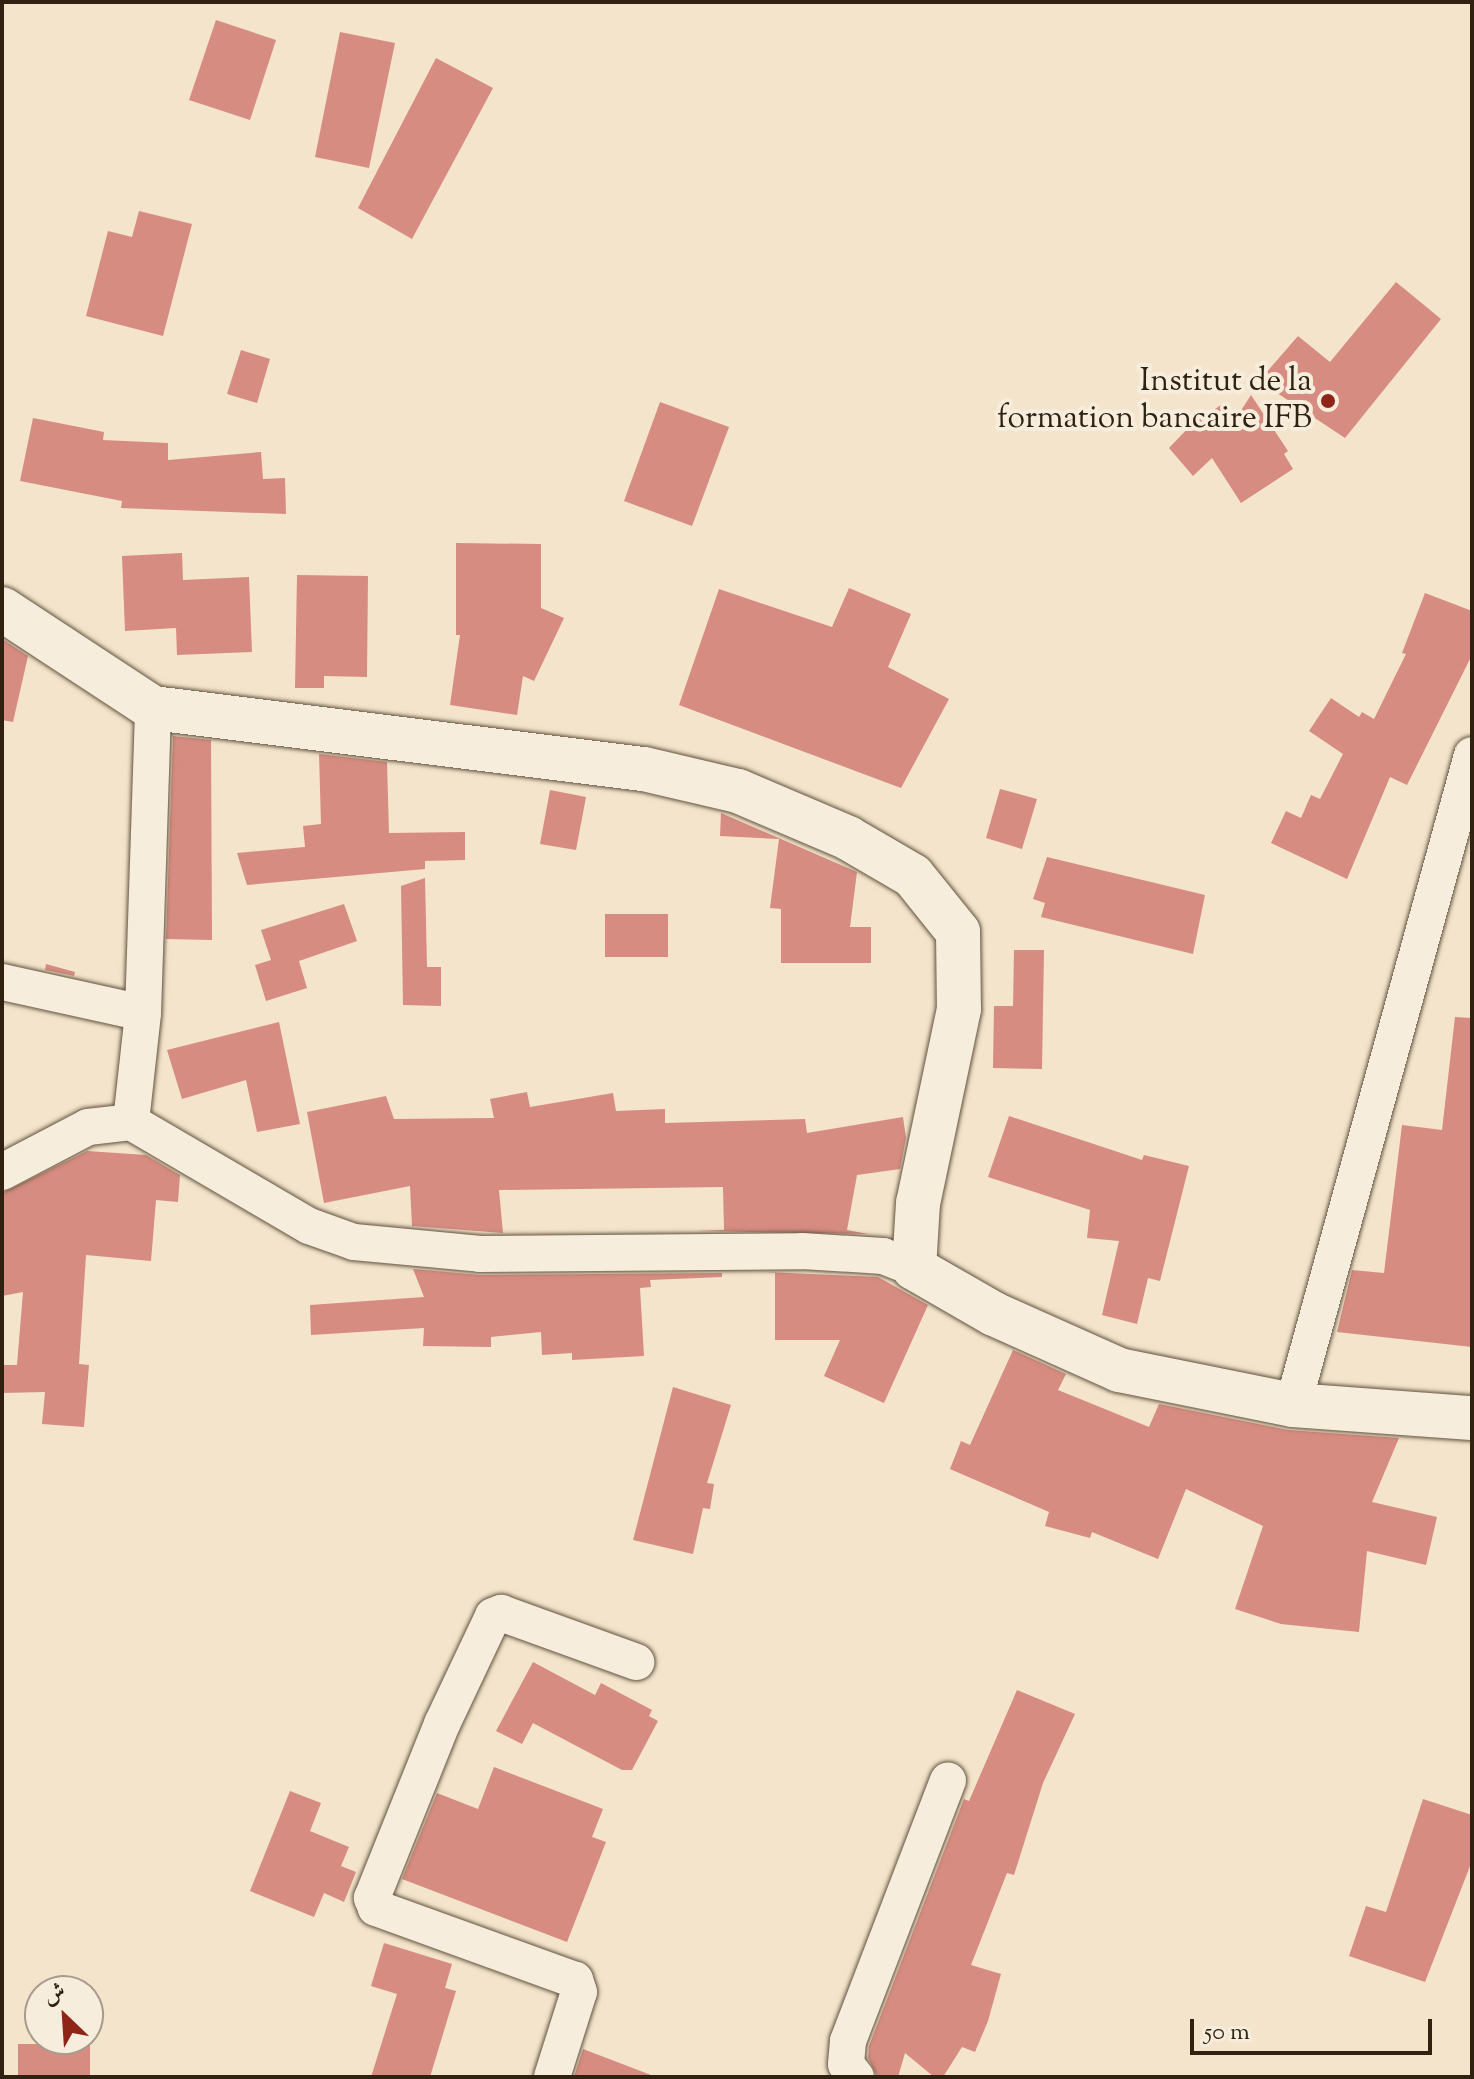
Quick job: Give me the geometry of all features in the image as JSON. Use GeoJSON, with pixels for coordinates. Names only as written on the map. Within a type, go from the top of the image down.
{"type":"FeatureCollection","features":[{"type":"Feature","properties":{"kind":"street"},"geometry":{"type":"LineString","coordinates":[[2,609],[153,708],[644,769],[768,801],[848,838],[913,876],[958,932],[963,966],[959,1009],[918,1203],[914,1268]]}},
{"type":"Feature","properties":{"kind":"street"},"geometry":{"type":"LineString","coordinates":[[131,1122],[143,1013],[153,708]]}},
{"type":"Feature","properties":{"kind":"street"},"geometry":{"type":"LineString","coordinates":[[1293,1405],[1472,755]]}},
{"type":"Feature","properties":{"kind":"street"},"geometry":{"type":"LineString","coordinates":[[2,982],[143,1013]]}},
{"type":"Feature","properties":{"kind":"street"},"geometry":{"type":"LineString","coordinates":[[2,1172],[88,1127],[131,1122],[309,1226],[354,1242],[480,1254],[802,1251],[883,1256],[914,1268],[994,1314],[1119,1370],[1293,1405],[1472,1418]]}},
{"type":"Feature","properties":{"kind":"street"},"geometry":{"type":"LineString","coordinates":[[552,2077],[579,1992],[575,1980],[376,1908],[372,1898],[442,1724],[493,1616],[501,1613],[636,1662]]}},
{"type":"Feature","properties":{"kind":"street"},"geometry":{"type":"LineString","coordinates":[[856,2077],[846,2064],[848,2041],[948,1781]]}},
{"type":"Feature","properties":{"kind":"building"},"geometry":{"type":"Polygon","coordinates":[[[216,20],[276,40],[250,120],[189,100],[216,20]]]}},
{"type":"Feature","properties":{"kind":"building"},"geometry":{"type":"Polygon","coordinates":[[[340,32],[395,43],[369,168],[315,157],[340,32]]]}},
{"type":"Feature","properties":{"kind":"building"},"geometry":{"type":"Polygon","coordinates":[[[436,58],[493,88],[412,239],[358,208],[436,58]]]}},
{"type":"Feature","properties":{"kind":"building"},"geometry":{"type":"Polygon","coordinates":[[[139,211],[192,224],[163,336],[86,316],[108,231],[132,237],[139,211]]]}},
{"type":"Feature","properties":{"kind":"building"},"geometry":{"type":"Polygon","coordinates":[[[1396,282],[1441,319],[1345,438],[1259,381],[1298,336],[1330,362],[1396,282]]]}},
{"type":"Feature","properties":{"kind":"building"},"geometry":{"type":"Polygon","coordinates":[[[241,350],[270,359],[257,403],[227,394],[241,350]]]}},
{"type":"Feature","properties":{"kind":"building"},"geometry":{"type":"Polygon","coordinates":[[[1251,395],[1288,451],[1284,454],[1293,469],[1241,503],[1212,458],[1193,476],[1169,448],[1191,425],[1224,403],[1235,420],[1251,395]]]}},
{"type":"Feature","properties":{"kind":"building"},"geometry":{"type":"Polygon","coordinates":[[[660,402],[729,427],[692,526],[624,501],[660,402]]]}},
{"type":"Feature","properties":{"kind":"building"},"geometry":{"type":"Polygon","coordinates":[[[33,418],[104,432],[103,440],[168,443],[168,460],[261,452],[263,479],[285,478],[286,514],[121,508],[122,501],[20,481],[33,418]]]}},
{"type":"Feature","properties":{"kind":"building"},"geometry":{"type":"Polygon","coordinates":[[[456,543],[541,544],[541,608],[564,618],[534,681],[523,676],[517,715],[450,705],[460,635],[456,635],[456,543]]]}},
{"type":"Feature","properties":{"kind":"building"},"geometry":{"type":"Polygon","coordinates":[[[182,553],[183,580],[249,577],[252,652],[177,655],[176,628],[125,631],[122,556],[182,553]]]}},
{"type":"Feature","properties":{"kind":"building"},"geometry":{"type":"Polygon","coordinates":[[[297,575],[368,576],[367,677],[324,676],[324,688],[295,688],[297,575]]]}},
{"type":"Feature","properties":{"kind":"building"},"geometry":{"type":"Polygon","coordinates":[[[849,588],[911,614],[888,667],[949,699],[901,788],[679,705],[719,589],[832,627],[849,588]]]}},
{"type":"Feature","properties":{"kind":"building"},"geometry":{"type":"Polygon","coordinates":[[[1425,593],[1472,611],[1472,655],[1407,785],[1390,777],[1347,879],[1271,843],[1286,811],[1301,818],[1311,795],[1320,799],[1343,754],[1309,731],[1331,698],[1359,717],[1362,712],[1374,719],[1406,654],[1402,653],[1425,593]]]}},
{"type":"Feature","properties":{"kind":"building"},"geometry":{"type":"Polygon","coordinates":[[[2,639],[28,656],[13,722],[2,720],[2,639]]]}},
{"type":"Feature","properties":{"kind":"building"},"geometry":{"type":"Polygon","coordinates":[[[173,736],[211,740],[212,940],[166,939],[173,736]]]}},
{"type":"Feature","properties":{"kind":"building"},"geometry":{"type":"Polygon","coordinates":[[[319,754],[387,762],[389,833],[465,832],[465,860],[425,861],[425,869],[247,885],[237,853],[305,847],[303,826],[321,824],[319,754]]]}},
{"type":"Feature","properties":{"kind":"building"},"geometry":{"type":"Polygon","coordinates":[[[1000,789],[1037,799],[1022,849],[986,838],[1000,789]]]}},
{"type":"Feature","properties":{"kind":"building"},"geometry":{"type":"Polygon","coordinates":[[[550,790],[586,797],[576,850],[540,844],[550,790]]]}},
{"type":"Feature","properties":{"kind":"building"},"geometry":{"type":"Polygon","coordinates":[[[721,813],[857,872],[850,927],[871,927],[871,963],[781,963],[781,909],[770,908],[779,839],[720,836],[721,813]]]}},
{"type":"Feature","properties":{"kind":"building"},"geometry":{"type":"Polygon","coordinates":[[[1047,857],[1205,895],[1193,954],[1041,917],[1045,903],[1033,899],[1047,857]]]}},
{"type":"Feature","properties":{"kind":"building"},"geometry":{"type":"Polygon","coordinates":[[[425,878],[427,967],[441,967],[441,1006],[403,1005],[401,886],[425,878]]]}},
{"type":"Feature","properties":{"kind":"building"},"geometry":{"type":"Polygon","coordinates":[[[344,904],[357,941],[299,961],[307,988],[266,1001],[255,965],[271,960],[261,930],[344,904]]]}},
{"type":"Feature","properties":{"kind":"building"},"geometry":{"type":"Polygon","coordinates":[[[605,914],[668,914],[668,957],[605,957],[605,914]]]}},
{"type":"Feature","properties":{"kind":"building"},"geometry":{"type":"Polygon","coordinates":[[[1014,950],[1044,950],[1042,1069],[993,1068],[994,1006],[1013,1006],[1014,950]]]}},
{"type":"Feature","properties":{"kind":"building"},"geometry":{"type":"Polygon","coordinates":[[[46,964],[75,972],[74,976],[45,970],[46,964]]]}},
{"type":"Feature","properties":{"kind":"building"},"geometry":{"type":"Polygon","coordinates":[[[1455,1017],[1472,1018],[1472,1347],[1337,1332],[1352,1270],[1384,1273],[1402,1125],[1442,1130],[1455,1017]]]}},
{"type":"Feature","properties":{"kind":"building"},"geometry":{"type":"Polygon","coordinates":[[[279,1022],[300,1124],[257,1132],[246,1080],[182,1099],[167,1050],[279,1022]]]}},
{"type":"Feature","properties":{"kind":"building"},"geometry":{"type":"Polygon","coordinates":[[[527,1092],[530,1107],[613,1093],[616,1111],[665,1109],[665,1123],[805,1119],[807,1133],[903,1117],[906,1138],[900,1169],[857,1175],[847,1230],[868,1234],[696,1231],[724,1230],[723,1187],[499,1190],[503,1233],[412,1226],[410,1186],[324,1203],[307,1112],[386,1096],[394,1119],[494,1118],[490,1099],[527,1092]]]}},
{"type":"Feature","properties":{"kind":"building"},"geometry":{"type":"Polygon","coordinates":[[[1009,1116],[1142,1160],[1144,1155],[1189,1166],[1160,1281],[1148,1278],[1137,1324],[1102,1315],[1119,1241],[1087,1238],[1090,1210],[988,1177],[1009,1116]]]}},
{"type":"Feature","properties":{"kind":"building"},"geometry":{"type":"Polygon","coordinates":[[[87,1151],[146,1155],[180,1175],[178,1202],[156,1200],[151,1261],[86,1255],[79,1364],[89,1365],[84,1427],[42,1424],[45,1392],[2,1393],[2,1365],[17,1365],[23,1292],[2,1296],[2,1193],[87,1151]]]}},
{"type":"Feature","properties":{"kind":"building"},"geometry":{"type":"Polygon","coordinates":[[[413,1269],[480,1275],[722,1273],[722,1277],[650,1280],[651,1287],[640,1288],[644,1356],[572,1360],[572,1353],[542,1355],[541,1332],[491,1337],[491,1347],[423,1346],[424,1328],[311,1335],[310,1305],[424,1297],[413,1269]]]}},
{"type":"Feature","properties":{"kind":"building"},"geometry":{"type":"Polygon","coordinates":[[[765,1272],[878,1277],[928,1305],[884,1403],[824,1376],[840,1340],[775,1340],[775,1273],[765,1272]]]}},
{"type":"Feature","properties":{"kind":"building"},"geometry":{"type":"Polygon","coordinates":[[[1013,1350],[1066,1374],[1058,1390],[1149,1427],[1159,1404],[1288,1430],[1399,1438],[1372,1502],[1437,1517],[1426,1565],[1367,1551],[1359,1632],[1281,1624],[1235,1609],[1263,1526],[1186,1489],[1158,1559],[1092,1532],[1090,1538],[1045,1526],[1049,1512],[950,1469],[961,1441],[970,1445],[1013,1350]]]}},
{"type":"Feature","properties":{"kind":"building"},"geometry":{"type":"Polygon","coordinates":[[[673,1387],[731,1405],[707,1483],[714,1484],[710,1509],[703,1508],[693,1554],[633,1540],[673,1387]]]}},
{"type":"Feature","properties":{"kind":"building"},"geometry":{"type":"Polygon","coordinates":[[[533,1662],[595,1695],[601,1683],[652,1710],[649,1716],[658,1721],[632,1770],[622,1770],[533,1723],[522,1744],[496,1731],[533,1662]]]}},
{"type":"Feature","properties":{"kind":"building"},"geometry":{"type":"Polygon","coordinates":[[[1017,1690],[1075,1714],[1043,1783],[1014,1875],[1007,1873],[971,1965],[1001,1974],[988,2021],[975,2052],[962,2047],[943,2077],[934,2077],[905,2053],[898,2077],[877,2076],[868,2058],[869,2046],[964,1799],[969,1801],[1017,1690]]]}},
{"type":"Feature","properties":{"kind":"building"},"geometry":{"type":"Polygon","coordinates":[[[494,1767],[603,1809],[592,1837],[606,1842],[567,1942],[402,1879],[437,1793],[478,1809],[494,1767]]]}},
{"type":"Feature","properties":{"kind":"building"},"geometry":{"type":"Polygon","coordinates":[[[290,1791],[321,1803],[310,1831],[349,1847],[341,1866],[356,1872],[344,1902],[324,1893],[314,1917],[250,1891],[290,1791]]]}},
{"type":"Feature","properties":{"kind":"building"},"geometry":{"type":"Polygon","coordinates":[[[1423,1799],[1472,1815],[1472,1861],[1425,1982],[1349,1956],[1366,1906],[1386,1912],[1423,1799]]]}},
{"type":"Feature","properties":{"kind":"building"},"geometry":{"type":"Polygon","coordinates":[[[384,1943],[452,1964],[445,1988],[456,1991],[430,2077],[371,2077],[397,1994],[371,1986],[384,1943]]]}},
{"type":"Feature","properties":{"kind":"building"},"geometry":{"type":"Polygon","coordinates":[[[18,2044],[24,2044],[24,2055],[90,2055],[90,2077],[18,2077],[18,2044]]]}},
{"type":"Feature","properties":{"kind":"building"},"geometry":{"type":"Polygon","coordinates":[[[583,2049],[651,2075],[574,2077],[583,2049]]]}},
{"type":"Feature","properties":{"kind":"place","name":"Institut de la formation bancaire IFB"},"geometry":{"type":"Point","coordinates":[1328,401]}}]}
